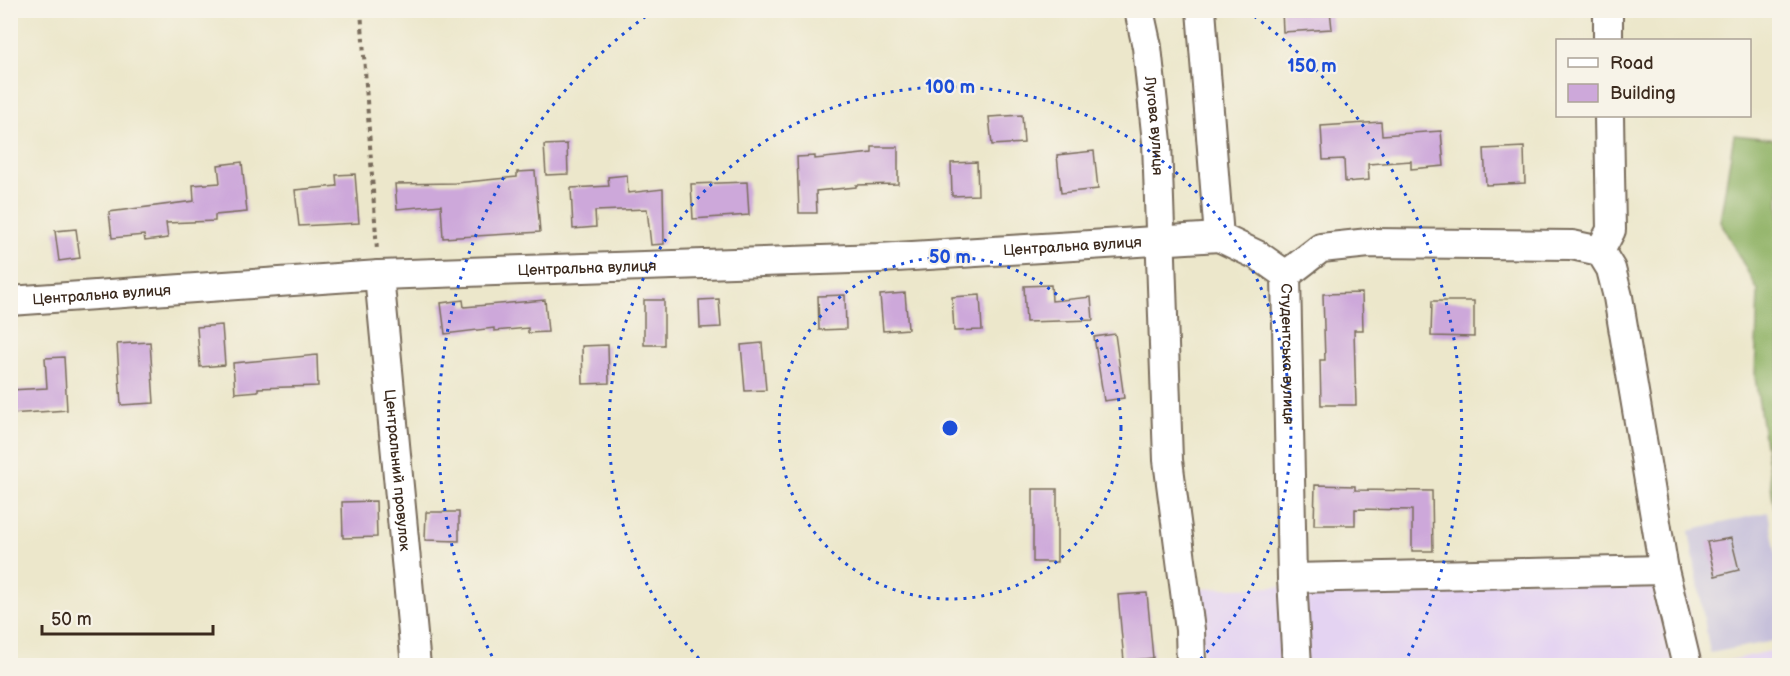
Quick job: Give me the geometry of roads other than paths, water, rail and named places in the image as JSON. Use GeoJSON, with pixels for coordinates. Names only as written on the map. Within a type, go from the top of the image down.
{"type":"FeatureCollection","features":[{"type":"Feature","properties":{"kind":"street","name":"Лугова вулиця"},"geometry":{"type":"LineString","coordinates":[[1139,10],[1147,47],[1157,142],[1168,460],[1190,630],[1191,666]]}},
{"type":"Feature","properties":{"kind":"street"},"geometry":{"type":"LineString","coordinates":[[1201,10],[1219,237]]}},
{"type":"Feature","properties":{"kind":"street"},"geometry":{"type":"LineString","coordinates":[[1608,10],[1608,39]]}},
{"type":"Feature","properties":{"kind":"street"},"geometry":{"type":"LineString","coordinates":[[1600,251],[1611,230],[1609,117]]}},
{"type":"Feature","properties":{"kind":"street","name":"Центральна вулиця"},"geometry":{"type":"LineString","coordinates":[[10,301],[379,275],[880,258],[1219,237]]}},
{"type":"Feature","properties":{"kind":"street","name":"Студентська вулиця"},"geometry":{"type":"LineString","coordinates":[[1219,237],[1259,255],[1286,275],[1292,578],[1298,666]]}},
{"type":"Feature","properties":{"kind":"street"},"geometry":{"type":"LineString","coordinates":[[1286,275],[1321,248],[1369,243],[1572,245],[1600,251],[1611,269],[1618,297],[1664,570],[1687,666]]}},
{"type":"Feature","properties":{"kind":"street","name":"Центральний провулок"},"geometry":{"type":"LineString","coordinates":[[379,275],[416,666]]}},
{"type":"Feature","properties":{"kind":"street"},"geometry":{"type":"LineString","coordinates":[[1292,578],[1664,570]]}}]}
